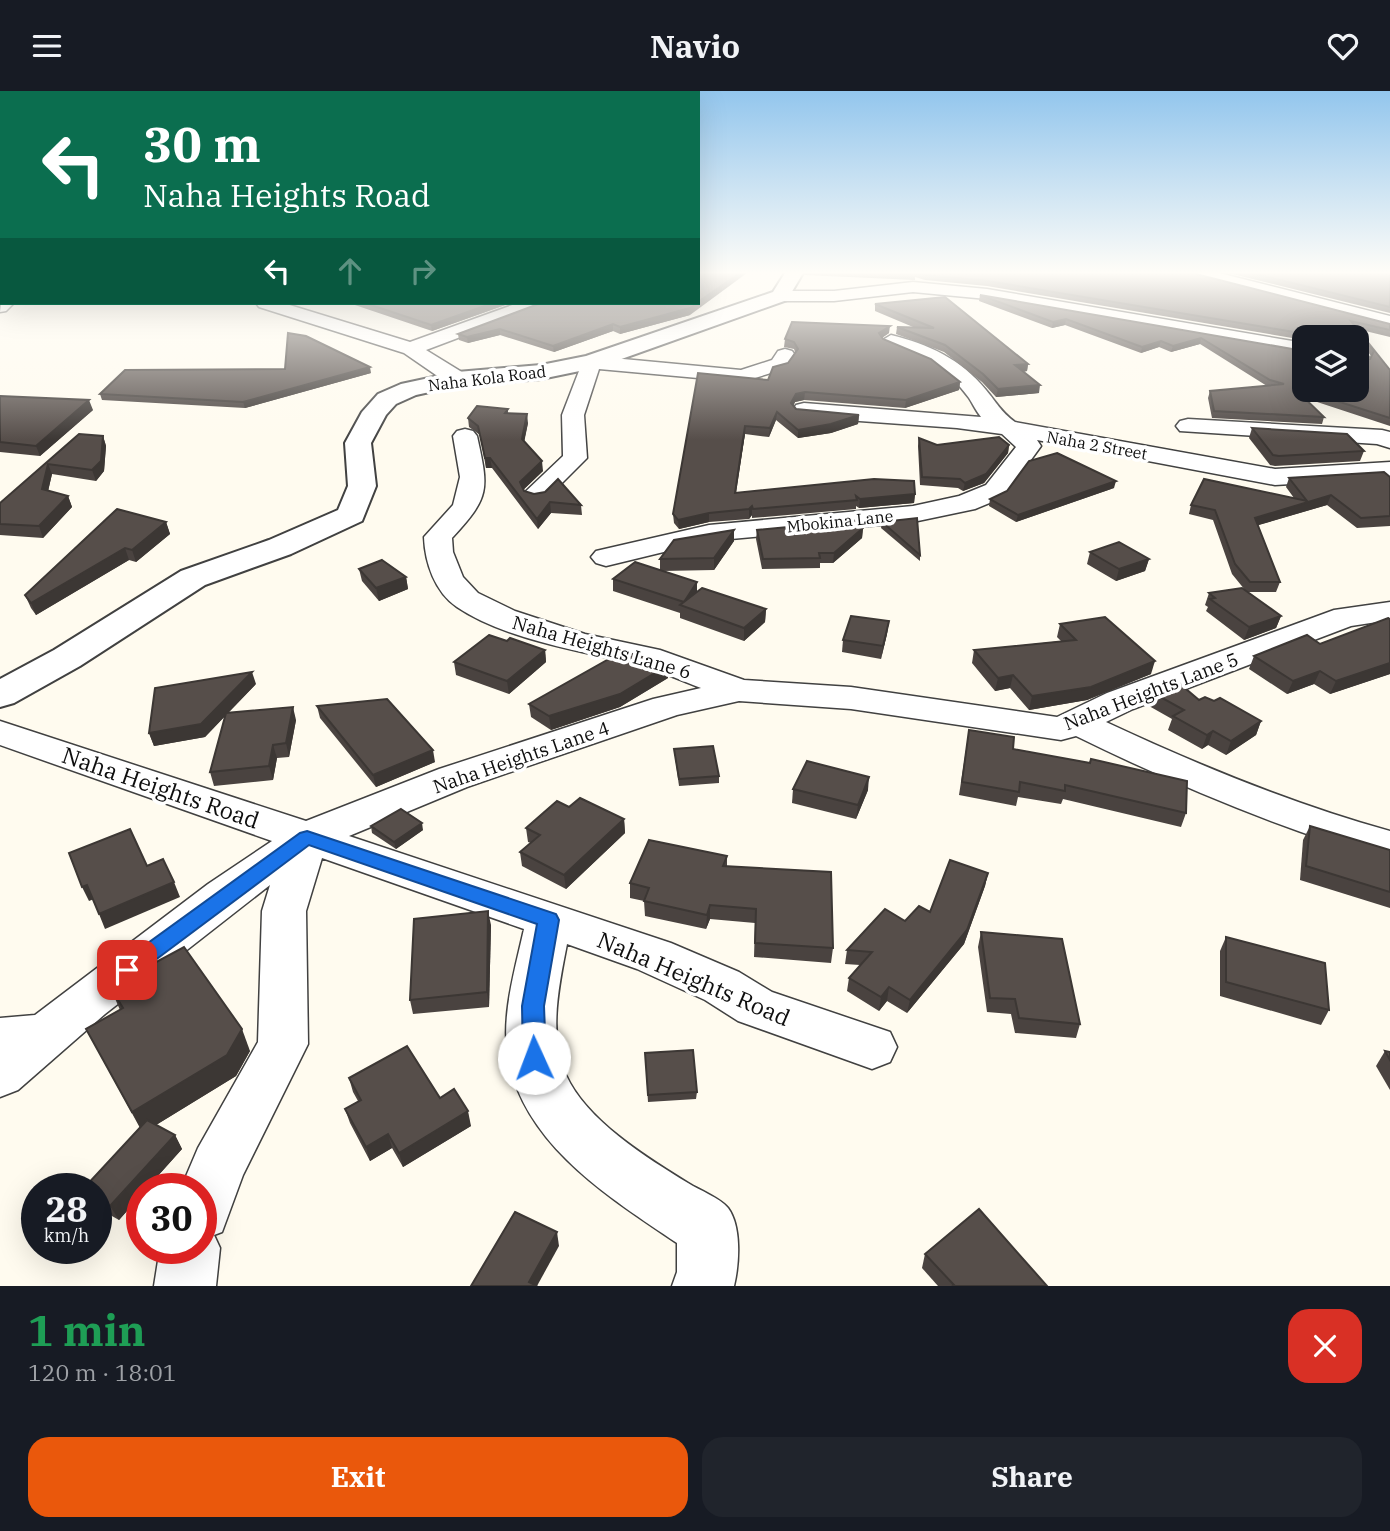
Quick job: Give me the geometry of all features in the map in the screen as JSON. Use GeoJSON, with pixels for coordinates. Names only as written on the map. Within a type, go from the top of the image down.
{"type":"FeatureCollection","features":[{"type":"Feature","properties":{"kind":"street"},"geometry":{"type":"LineString","coordinates":[[347,329],[411,349],[457,379]]}},
{"type":"Feature","properties":{"kind":"street"},"geometry":{"type":"LineString","coordinates":[[411,349],[465,329]]}},
{"type":"Feature","properties":{"kind":"street","name":"Naha Kola Road"},"geometry":{"type":"LineString","coordinates":[[0,695],[66,658],[193,578],[280,547],[351,515],[362,486],[358,443],[375,412],[387,399],[410,389],[457,379],[541,372],[591,362],[675,329]]}},
{"type":"Feature","properties":{"kind":"street"},"geometry":{"type":"LineString","coordinates":[[1187,329],[1292,347]]}},
{"type":"Feature","properties":{"kind":"street"},"geometry":{"type":"LineString","coordinates":[[891,341],[927,351],[954,369],[980,396],[990,414],[1014,429]]}},
{"type":"Feature","properties":{"kind":"street"},"geometry":{"type":"LineString","coordinates":[[536,494],[575,458],[573,415],[591,362],[742,376],[780,364],[785,355]]}},
{"type":"Feature","properties":{"kind":"street","name":"Naha 2 Street"},"geometry":{"type":"LineString","coordinates":[[804,410],[957,421],[1014,429],[1275,477],[1390,470]]}},
{"type":"Feature","properties":{"kind":"street"},"geometry":{"type":"LineString","coordinates":[[1188,426],[1382,437],[1390,441]]}},
{"type":"Feature","properties":{"kind":"street","name":"Mbokina Lane"},"geometry":{"type":"LineString","coordinates":[[606,557],[709,533],[913,513],[966,503],[995,491],[1029,446],[1014,429]]}},
{"type":"Feature","properties":{"kind":"street","name":"Naha Heights Lane 6"},"geometry":{"type":"LineString","coordinates":[[465,436],[473,477],[466,507],[438,537],[439,552],[449,580],[467,600],[504,618],[577,642],[649,657],[739,690]]}},
{"type":"Feature","properties":{"kind":"street","name":"Naha Heights Lane 5"},"geometry":{"type":"LineString","coordinates":[[739,690],[851,698],[1061,729],[1120,701],[1345,617],[1390,611]]}},
{"type":"Feature","properties":{"kind":"street","name":"Naha Heights Lane 4"},"geometry":{"type":"LineString","coordinates":[[0,1074],[23,1037],[307,837],[453,778],[666,707],[739,690]]}},
{"type":"Feature","properties":{"kind":"street"},"geometry":{"type":"LineString","coordinates":[[1077,722],[1190,776],[1340,833],[1390,846]]}},
{"type":"Feature","properties":{"kind":"street","name":"Naha Heights Road"},"geometry":{"type":"LineString","coordinates":[[0,732],[654,956],[722,986],[755,1007],[872,1047]]}},
{"type":"Feature","properties":{"kind":"street"},"geometry":{"type":"LineString","coordinates":[[216,1173],[283,1044],[284,911],[307,837]]}},
{"type":"Feature","properties":{"kind":"street"},"geometry":{"type":"LineString","coordinates":[[548,920],[533,1006],[534,1058],[550,1099],[602,1158],[707,1228],[707,1272],[704,1286]]}},
{"type":"Feature","properties":{"kind":"street"},"geometry":{"type":"LineString","coordinates":[[185,1286],[188,1264]]}},
{"type":"Feature","properties":{"kind":"building"},"geometry":{"type":"Polygon","coordinates":[[[472,329],[600,329],[553,346],[500,329],[467,337],[458,334],[472,329]]]}},
{"type":"Feature","properties":{"kind":"building"},"geometry":{"type":"Polygon","coordinates":[[[789,329],[886,329],[879,333],[883,339],[931,359],[960,382],[906,400],[805,392],[796,394],[791,403],[796,409],[859,415],[798,430],[777,412],[770,428],[745,426],[735,493],[874,479],[914,481],[915,494],[860,499],[856,496],[857,500],[753,509],[752,506],[749,509],[709,513],[678,520],[673,514],[698,373],[768,380],[773,367],[788,363],[798,349],[794,342],[785,339],[789,329]]]}},
{"type":"Feature","properties":{"kind":"building"},"geometry":{"type":"Polygon","coordinates":[[[902,329],[984,329],[1028,364],[1015,365],[1040,385],[998,389],[945,345],[902,329]]]}},
{"type":"Feature","properties":{"kind":"building"},"geometry":{"type":"Polygon","coordinates":[[[1093,329],[1175,329],[1292,349],[1292,402],[1308,402],[1324,417],[1214,411],[1210,391],[1284,384],[1270,380],[1201,338],[1173,346],[1161,341],[1142,347],[1093,329]]]}},
{"type":"Feature","properties":{"kind":"building"},"geometry":{"type":"Polygon","coordinates":[[[288,333],[306,336],[370,367],[243,402],[100,394],[125,370],[285,369],[288,333]]]}},
{"type":"Feature","properties":{"kind":"building"},"geometry":{"type":"Polygon","coordinates":[[[1369,344],[1390,370],[1390,418],[1340,402],[1369,402],[1369,359],[1374,351],[1369,344]]]}},
{"type":"Feature","properties":{"kind":"building"},"geometry":{"type":"Polygon","coordinates":[[[0,396],[89,400],[36,446],[0,442],[0,396]]]}},
{"type":"Feature","properties":{"kind":"building"},"geometry":{"type":"Polygon","coordinates":[[[477,406],[508,409],[505,413],[527,414],[522,439],[542,461],[520,482],[524,491],[534,494],[545,492],[558,479],[581,505],[550,502],[537,519],[490,458],[485,458],[478,426],[468,418],[477,406]]]}},
{"type":"Feature","properties":{"kind":"building"},"geometry":{"type":"Polygon","coordinates":[[[1252,428],[1347,434],[1364,451],[1273,455],[1252,428]]]}},
{"type":"Feature","properties":{"kind":"building"},"geometry":{"type":"Polygon","coordinates":[[[79,434],[103,436],[101,461],[92,470],[48,464],[42,489],[68,496],[39,526],[0,524],[0,503],[79,434]]]}},
{"type":"Feature","properties":{"kind":"building"},"geometry":{"type":"Polygon","coordinates":[[[999,437],[1009,445],[986,474],[965,483],[960,479],[922,477],[919,438],[937,445],[999,437]]]}},
{"type":"Feature","properties":{"kind":"building"},"geometry":{"type":"Polygon","coordinates":[[[1057,453],[1116,481],[1018,515],[990,499],[1007,491],[1029,461],[1057,453]]]}},
{"type":"Feature","properties":{"kind":"building"},"geometry":{"type":"Polygon","coordinates":[[[1384,472],[1390,477],[1390,516],[1361,518],[1331,495],[1255,518],[1280,582],[1250,582],[1235,564],[1215,510],[1191,505],[1204,479],[1307,501],[1289,478],[1384,472]]]}},
{"type":"Feature","properties":{"kind":"building"},"geometry":{"type":"Polygon","coordinates":[[[117,509],[166,522],[132,550],[125,548],[31,603],[25,595],[117,509]]]}},
{"type":"Feature","properties":{"kind":"building"},"geometry":{"type":"Polygon","coordinates":[[[917,518],[920,555],[882,522],[917,518]]]}},
{"type":"Feature","properties":{"kind":"building"},"geometry":{"type":"Polygon","coordinates":[[[861,520],[863,528],[834,553],[819,553],[820,558],[763,559],[757,530],[861,520]]]}},
{"type":"Feature","properties":{"kind":"building"},"geometry":{"type":"Polygon","coordinates":[[[734,530],[714,558],[660,559],[674,540],[734,530]]]}},
{"type":"Feature","properties":{"kind":"building"},"geometry":{"type":"Polygon","coordinates":[[[1119,542],[1149,559],[1119,569],[1090,552],[1119,542]]]}},
{"type":"Feature","properties":{"kind":"building"},"geometry":{"type":"Polygon","coordinates":[[[382,560],[406,577],[376,588],[359,569],[382,560]]]}},
{"type":"Feature","properties":{"kind":"building"},"geometry":{"type":"Polygon","coordinates":[[[635,562],[697,582],[684,602],[613,579],[635,562]]]}},
{"type":"Feature","properties":{"kind":"building"},"geometry":{"type":"Polygon","coordinates":[[[702,588],[766,609],[744,628],[680,605],[702,588]]]}},
{"type":"Feature","properties":{"kind":"building"},"geometry":{"type":"Polygon","coordinates":[[[1242,588],[1281,616],[1249,627],[1210,599],[1215,598],[1209,593],[1242,588]]]}},
{"type":"Feature","properties":{"kind":"building"},"geometry":{"type":"Polygon","coordinates":[[[851,616],[889,621],[883,646],[843,640],[851,616]]]}},
{"type":"Feature","properties":{"kind":"building"},"geometry":{"type":"Polygon","coordinates":[[[1105,617],[1155,661],[1091,687],[1032,696],[1013,675],[998,678],[974,650],[1076,640],[1060,624],[1105,617]]]}},
{"type":"Feature","properties":{"kind":"building"},"geometry":{"type":"Polygon","coordinates":[[[1388,618],[1390,663],[1336,681],[1320,671],[1293,681],[1254,656],[1307,635],[1320,644],[1388,618]]]}},
{"type":"Feature","properties":{"kind":"building"},"geometry":{"type":"Polygon","coordinates":[[[489,635],[507,641],[510,638],[545,650],[507,681],[454,662],[489,635]]]}},
{"type":"Feature","properties":{"kind":"building"},"geometry":{"type":"Polygon","coordinates":[[[623,651],[668,665],[620,694],[549,716],[529,704],[623,651]]]}},
{"type":"Feature","properties":{"kind":"building"},"geometry":{"type":"Polygon","coordinates":[[[252,672],[201,724],[149,733],[155,688],[252,672]]]}},
{"type":"Feature","properties":{"kind":"building"},"geometry":{"type":"Polygon","coordinates":[[[1179,683],[1199,700],[1205,697],[1214,701],[1220,698],[1261,721],[1231,741],[1213,731],[1207,735],[1173,716],[1184,710],[1153,693],[1179,683]]]}},
{"type":"Feature","properties":{"kind":"building"},"geometry":{"type":"Polygon","coordinates":[[[387,699],[433,750],[373,775],[317,706],[387,699]]]}},
{"type":"Feature","properties":{"kind":"building"},"geometry":{"type":"Polygon","coordinates":[[[293,707],[286,743],[273,745],[269,766],[210,772],[226,713],[293,707]]]}},
{"type":"Feature","properties":{"kind":"building"},"geometry":{"type":"Polygon","coordinates":[[[969,730],[1014,737],[1013,749],[1090,763],[1091,759],[1187,781],[1186,813],[1065,785],[1065,791],[1020,782],[1019,792],[962,782],[969,730]]]}},
{"type":"Feature","properties":{"kind":"building"},"geometry":{"type":"Polygon","coordinates":[[[713,746],[719,776],[679,779],[674,749],[713,746]]]}},
{"type":"Feature","properties":{"kind":"building"},"geometry":{"type":"Polygon","coordinates":[[[807,761],[869,777],[858,805],[793,789],[807,761]]]}},
{"type":"Feature","properties":{"kind":"building"},"geometry":{"type":"Polygon","coordinates":[[[580,798],[624,819],[564,875],[520,852],[540,835],[526,828],[557,801],[569,807],[580,798]]]}},
{"type":"Feature","properties":{"kind":"building"},"geometry":{"type":"Polygon","coordinates":[[[401,809],[422,823],[394,842],[371,826],[401,809]]]}},
{"type":"Feature","properties":{"kind":"building"},"geometry":{"type":"Polygon","coordinates":[[[1310,826],[1390,850],[1390,892],[1306,866],[1310,826]]]}},
{"type":"Feature","properties":{"kind":"building"},"geometry":{"type":"Polygon","coordinates":[[[130,829],[147,866],[163,859],[174,882],[99,914],[87,885],[82,887],[69,853],[130,829]]]}},
{"type":"Feature","properties":{"kind":"building"},"geometry":{"type":"Polygon","coordinates":[[[649,840],[727,856],[723,866],[831,872],[833,948],[755,943],[756,909],[710,905],[707,915],[644,901],[649,888],[630,883],[649,840]]]}},
{"type":"Feature","properties":{"kind":"building"},"geometry":{"type":"Polygon","coordinates":[[[950,860],[988,873],[967,930],[910,1000],[889,987],[881,997],[849,978],[872,952],[847,950],[885,909],[905,921],[919,906],[930,912],[950,860]]]}},
{"type":"Feature","properties":{"kind":"building"},"geometry":{"type":"Polygon","coordinates":[[[488,911],[487,992],[410,1000],[414,919],[488,911]]]}},
{"type":"Feature","properties":{"kind":"building"},"geometry":{"type":"Polygon","coordinates":[[[981,932],[1062,939],[1080,1024],[1019,1018],[1015,999],[990,998],[981,932]]]}},
{"type":"Feature","properties":{"kind":"building"},"geometry":{"type":"Polygon","coordinates":[[[1226,937],[1325,963],[1329,1010],[1226,982],[1226,937]]]}},
{"type":"Feature","properties":{"kind":"building"},"geometry":{"type":"Polygon","coordinates":[[[184,947],[242,1029],[227,1055],[132,1112],[86,1029],[123,1008],[110,987],[184,947]]]}},
{"type":"Feature","properties":{"kind":"building"},"geometry":{"type":"Polygon","coordinates":[[[407,1046],[440,1098],[454,1089],[468,1111],[399,1153],[388,1134],[366,1147],[345,1109],[361,1100],[349,1078],[407,1046]]]}},
{"type":"Feature","properties":{"kind":"building"},"geometry":{"type":"Polygon","coordinates":[[[693,1050],[697,1092],[648,1095],[645,1053],[693,1050]]]}},
{"type":"Feature","properties":{"kind":"building"},"geometry":{"type":"Polygon","coordinates":[[[147,1120],[175,1135],[140,1173],[126,1173],[126,1189],[112,1204],[112,1173],[98,1173],[147,1120]]]}},
{"type":"Feature","properties":{"kind":"building"},"geometry":{"type":"Polygon","coordinates":[[[979,1209],[1047,1286],[952,1286],[954,1285],[925,1254],[979,1209]]]}},
{"type":"Feature","properties":{"kind":"building"},"geometry":{"type":"Polygon","coordinates":[[[515,1212],[557,1232],[529,1282],[537,1286],[471,1286],[515,1212]]]}},
{"type":"Feature","properties":{"kind":"route"},"geometry":{"type":"LineString","coordinates":[[127,970],[307,837],[548,920],[533,1006],[534,1058]]}}]}
